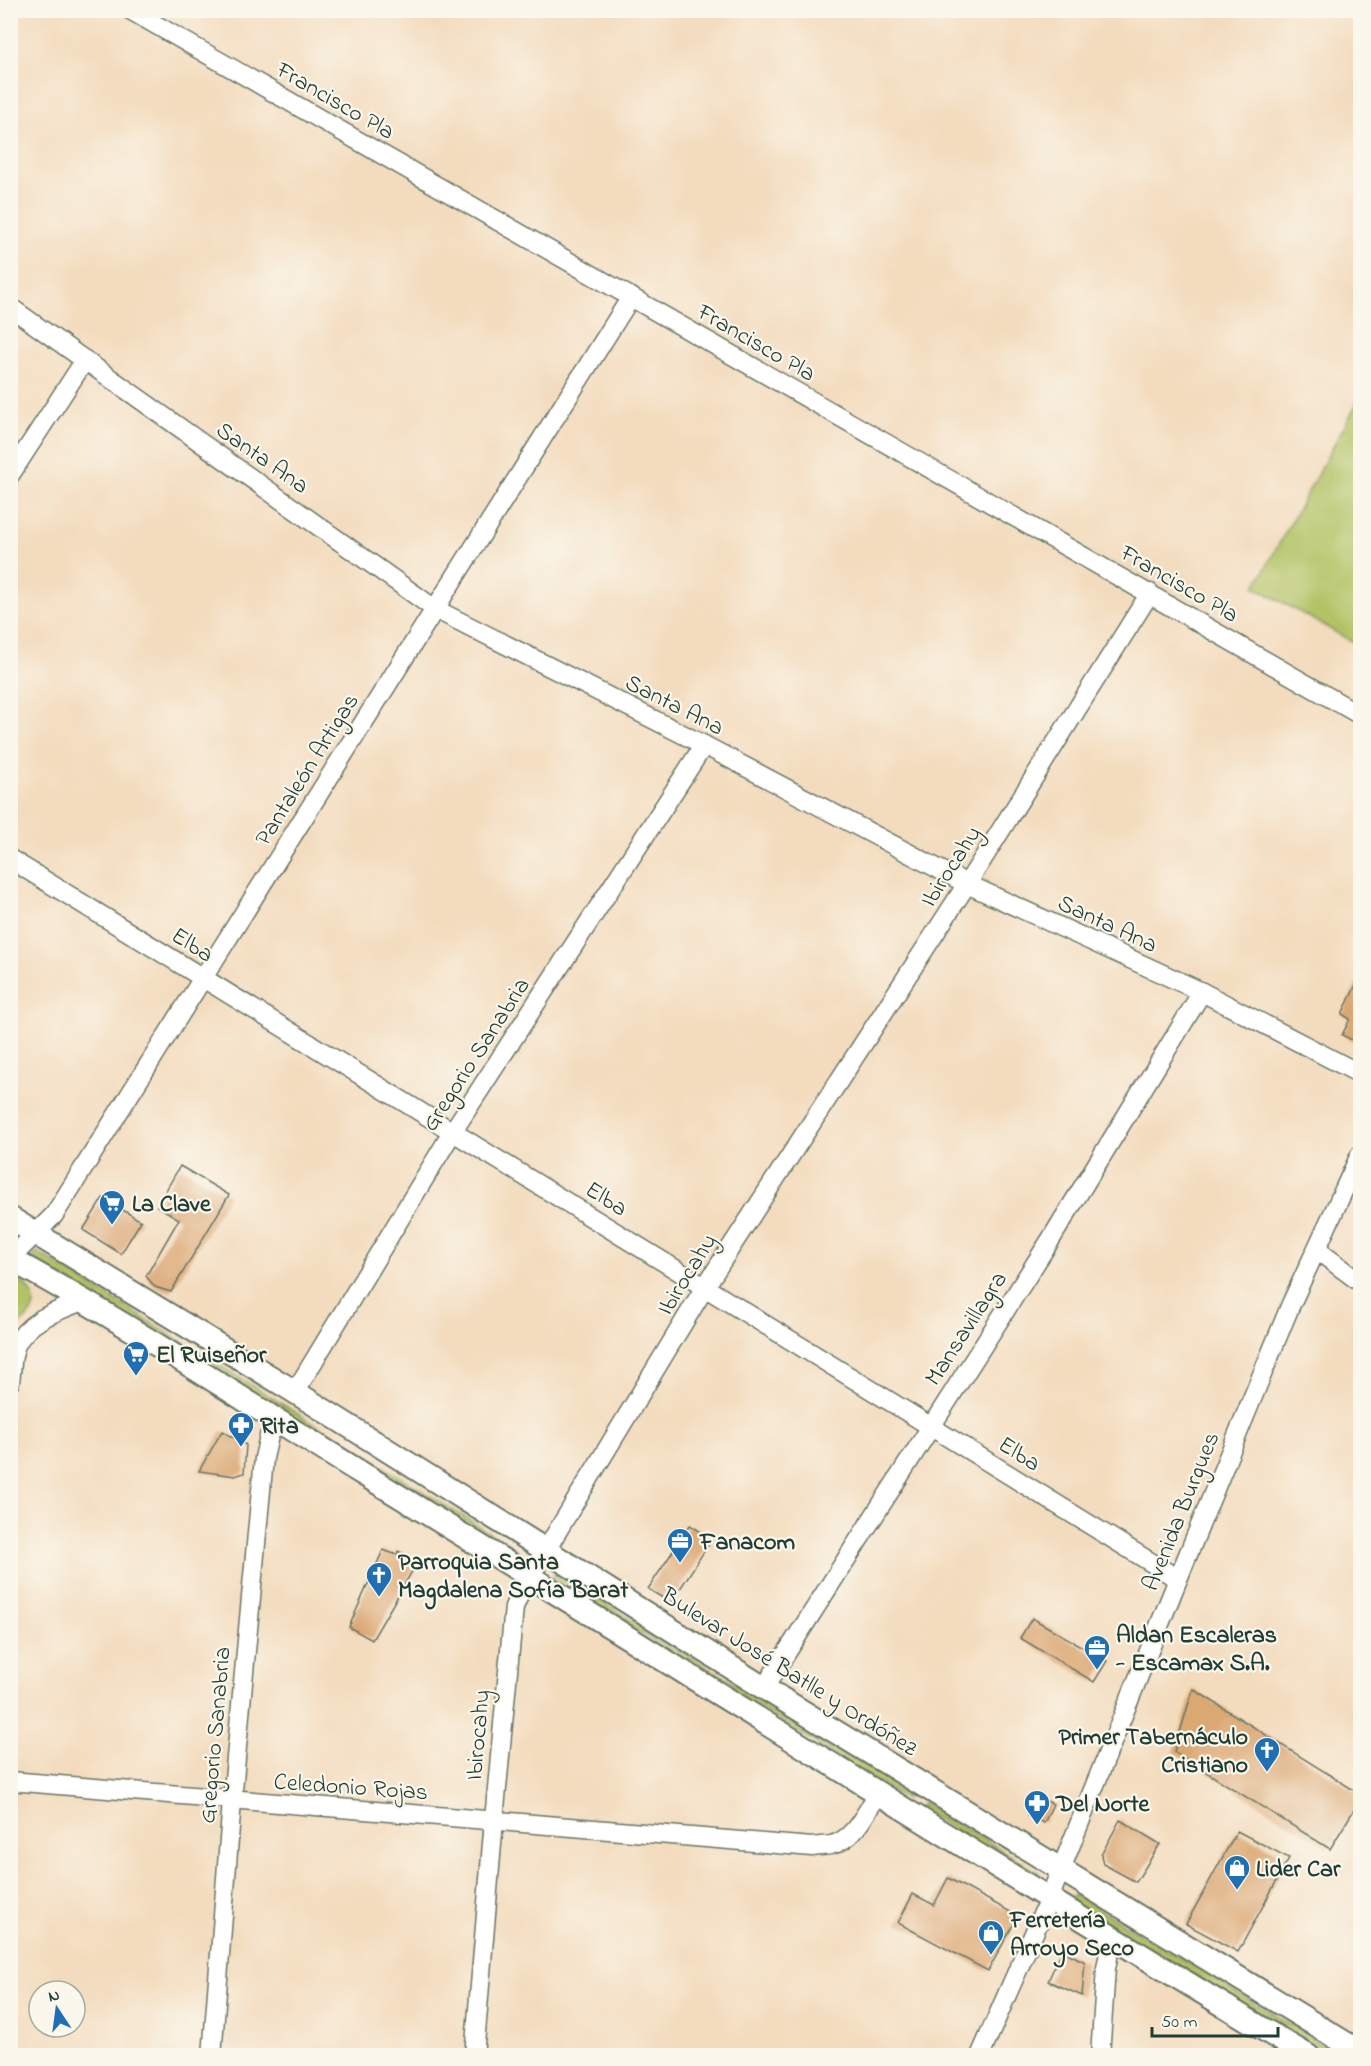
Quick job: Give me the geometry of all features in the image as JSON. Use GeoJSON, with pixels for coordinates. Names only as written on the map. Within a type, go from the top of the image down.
{"type":"FeatureCollection","features":[{"type":"Feature","properties":{"kind":"main road","name":"Bulevar José Batlle y Ordóñez"},"geometry":{"type":"LineString","coordinates":[[10,1218],[295,1392],[764,1688],[1360,2052]]}},
{"type":"Feature","properties":{"kind":"main road"},"geometry":{"type":"LineString","coordinates":[[11,1259],[85,1300],[1112,1938],[1308,2055]]}},
{"type":"Feature","properties":{"kind":"street","name":"Francisco Pla"},"geometry":{"type":"LineString","coordinates":[[130,10],[1360,715]]}},
{"type":"Feature","properties":{"kind":"street","name":"Pantaleón Artigas"},"geometry":{"type":"LineString","coordinates":[[11,1259],[54,1215],[631,297]]}},
{"type":"Feature","properties":{"kind":"street","name":"Santa Ana"},"geometry":{"type":"LineString","coordinates":[[10,307],[435,609],[704,745],[967,884],[1202,992],[1360,1074]]}},
{"type":"Feature","properties":{"kind":"street"},"geometry":{"type":"LineString","coordinates":[[10,475],[85,360]]}},
{"type":"Feature","properties":{"kind":"street","name":"Ibirocahy"},"geometry":{"type":"LineString","coordinates":[[474,2055],[514,1607],[705,1287],[967,884],[1150,593]]}},
{"type":"Feature","properties":{"kind":"street","name":"Gregorio Sanabria"},"geometry":{"type":"LineString","coordinates":[[295,1392],[453,1131],[704,745]]}},
{"type":"Feature","properties":{"kind":"street","name":"Elba"},"geometry":{"type":"LineString","coordinates":[[10,859],[1178,1578]]}},
{"type":"Feature","properties":{"kind":"street","name":"Mansavillagra"},"geometry":{"type":"LineString","coordinates":[[764,1688],[1051,1239],[1202,992]]}},
{"type":"Feature","properties":{"kind":"street","name":"Avenida Burgues"},"geometry":{"type":"LineString","coordinates":[[980,2055],[1049,1899],[1291,1304],[1360,1155]]}},
{"type":"Feature","properties":{"kind":"street"},"geometry":{"type":"LineString","coordinates":[[1317,1250],[1360,1282]]}},
{"type":"Feature","properties":{"kind":"street"},"geometry":{"type":"LineString","coordinates":[[10,1382],[16,1347],[27,1330],[54,1313],[85,1300]]}},
{"type":"Feature","properties":{"kind":"street","name":"Gregorio Sanabria"},"geometry":{"type":"LineString","coordinates":[[212,2055],[232,1801],[264,1458],[269,1436],[277,1421]]}},
{"type":"Feature","properties":{"kind":"street","name":"Celedonio Rojas"},"geometry":{"type":"LineString","coordinates":[[10,1781],[812,1847],[833,1845],[843,1839],[856,1827],[879,1793]]}},
{"type":"Feature","properties":{"kind":"street"},"geometry":{"type":"LineString","coordinates":[[1100,2055],[1107,1968],[1112,1938]]}},
{"type":"Feature","properties":{"kind":"green space"},"geometry":{"type":"Polygon","coordinates":[[[1360,398],[1360,646],[1255,587],[1360,398]]]}},
{"type":"Feature","properties":{"kind":"green space"},"geometry":{"type":"Polygon","coordinates":[[[37,1252],[517,1550],[517,1554],[513,1556],[32,1258],[37,1252]]]}},
{"type":"Feature","properties":{"kind":"green space"},"geometry":{"type":"Polygon","coordinates":[[[12,1277],[27,1288],[34,1304],[33,1310],[11,1332],[10,1278],[12,1277]]]}},
{"type":"Feature","properties":{"kind":"green space"},"geometry":{"type":"Polygon","coordinates":[[[554,1575],[559,1575],[910,1793],[905,1799],[552,1578],[554,1575]]]}},
{"type":"Feature","properties":{"kind":"green space"},"geometry":{"type":"Polygon","coordinates":[[[923,1802],[1039,1873],[1035,1880],[919,1808],[923,1802]]]}},
{"type":"Feature","properties":{"kind":"green space"},"geometry":{"type":"Polygon","coordinates":[[[1074,1894],[1341,2055],[1327,2055],[1070,1901],[1074,1894]]]}},
{"type":"Feature","properties":{"kind":"building"},"geometry":{"type":"Polygon","coordinates":[[[1360,977],[1360,1044],[1342,1035],[1350,1019],[1342,1014],[1360,977]]]}},
{"type":"Feature","properties":{"kind":"building"},"geometry":{"type":"Polygon","coordinates":[[[180,1166],[229,1195],[171,1292],[155,1287],[146,1276],[179,1219],[157,1206],[180,1166]]]}},
{"type":"Feature","properties":{"kind":"building","name":"La Clave"},"geometry":{"type":"Polygon","coordinates":[[[103,1198],[141,1221],[121,1254],[83,1230],[103,1198]]]}},
{"type":"Feature","properties":{"kind":"building"},"geometry":{"type":"Polygon","coordinates":[[[222,1431],[246,1445],[244,1473],[235,1476],[199,1471],[222,1431]]]}},
{"type":"Feature","properties":{"kind":"building","name":"Fanacom"},"geometry":{"type":"Polygon","coordinates":[[[690,1525],[712,1539],[671,1603],[648,1589],[690,1525]]]}},
{"type":"Feature","properties":{"kind":"building","name":"Parroquia Santa Magdalena Sofía Barat"},"geometry":{"type":"Polygon","coordinates":[[[383,1550],[397,1555],[398,1551],[416,1560],[412,1566],[414,1568],[372,1640],[349,1627],[383,1550]]]}},
{"type":"Feature","properties":{"kind":"building"},"geometry":{"type":"Polygon","coordinates":[[[1032,1618],[1107,1661],[1094,1682],[1020,1638],[1032,1618]]]}},
{"type":"Feature","properties":{"kind":"building","name":"Primer Tabernáculo Cristiano"},"geometry":{"type":"Polygon","coordinates":[[[1193,1689],[1360,1794],[1360,1800],[1330,1849],[1174,1752],[1193,1689]]]}},
{"type":"Feature","properties":{"kind":"building"},"geometry":{"type":"Polygon","coordinates":[[[1037,1796],[1053,1804],[1044,1823],[1028,1816],[1037,1796]]]}},
{"type":"Feature","properties":{"kind":"building"},"geometry":{"type":"Polygon","coordinates":[[[1120,1820],[1160,1844],[1136,1882],[1103,1864],[1101,1855],[1120,1820]]]}},
{"type":"Feature","properties":{"kind":"building","name":"Lider Car"},"geometry":{"type":"Polygon","coordinates":[[[1237,1831],[1289,1858],[1238,1952],[1186,1924],[1237,1831]]]}},
{"type":"Feature","properties":{"kind":"building"},"geometry":{"type":"Polygon","coordinates":[[[948,1878],[1018,1916],[988,1971],[898,1923],[913,1894],[934,1905],[948,1878]]]}},
{"type":"Feature","properties":{"kind":"building"},"geometry":{"type":"Polygon","coordinates":[[[1062,1950],[1085,1962],[1082,1996],[1048,1981],[1062,1950]]]}},
{"type":"Feature","properties":{"kind":"place","name":"La Clave"},"geometry":{"type":"Point","coordinates":[112,1226]}},
{"type":"Feature","properties":{"kind":"place","name":"El Ruiseñor"},"geometry":{"type":"Point","coordinates":[136,1377]}},
{"type":"Feature","properties":{"kind":"place","name":"Rita"},"geometry":{"type":"Point","coordinates":[241,1448]}},
{"type":"Feature","properties":{"kind":"place","name":"Fanacom"},"geometry":{"type":"Point","coordinates":[680,1564]}},
{"type":"Feature","properties":{"kind":"place","name":"Parroquia Santa Magdalena Sofía Barat"},"geometry":{"type":"Point","coordinates":[379,1598]}},
{"type":"Feature","properties":{"kind":"place","name":"Aldan Escaleras - Escamax S.A."},"geometry":{"type":"Point","coordinates":[1097,1671]}},
{"type":"Feature","properties":{"kind":"place","name":"Primer Tabernáculo Cristiano"},"geometry":{"type":"Point","coordinates":[1267,1773]}},
{"type":"Feature","properties":{"kind":"place","name":"Del Norte"},"geometry":{"type":"Point","coordinates":[1037,1826]}},
{"type":"Feature","properties":{"kind":"place","name":"Lider Car"},"geometry":{"type":"Point","coordinates":[1237,1891]}},
{"type":"Feature","properties":{"kind":"place","name":"Ferretería Arroyo Seco"},"geometry":{"type":"Point","coordinates":[991,1956]}}]}
